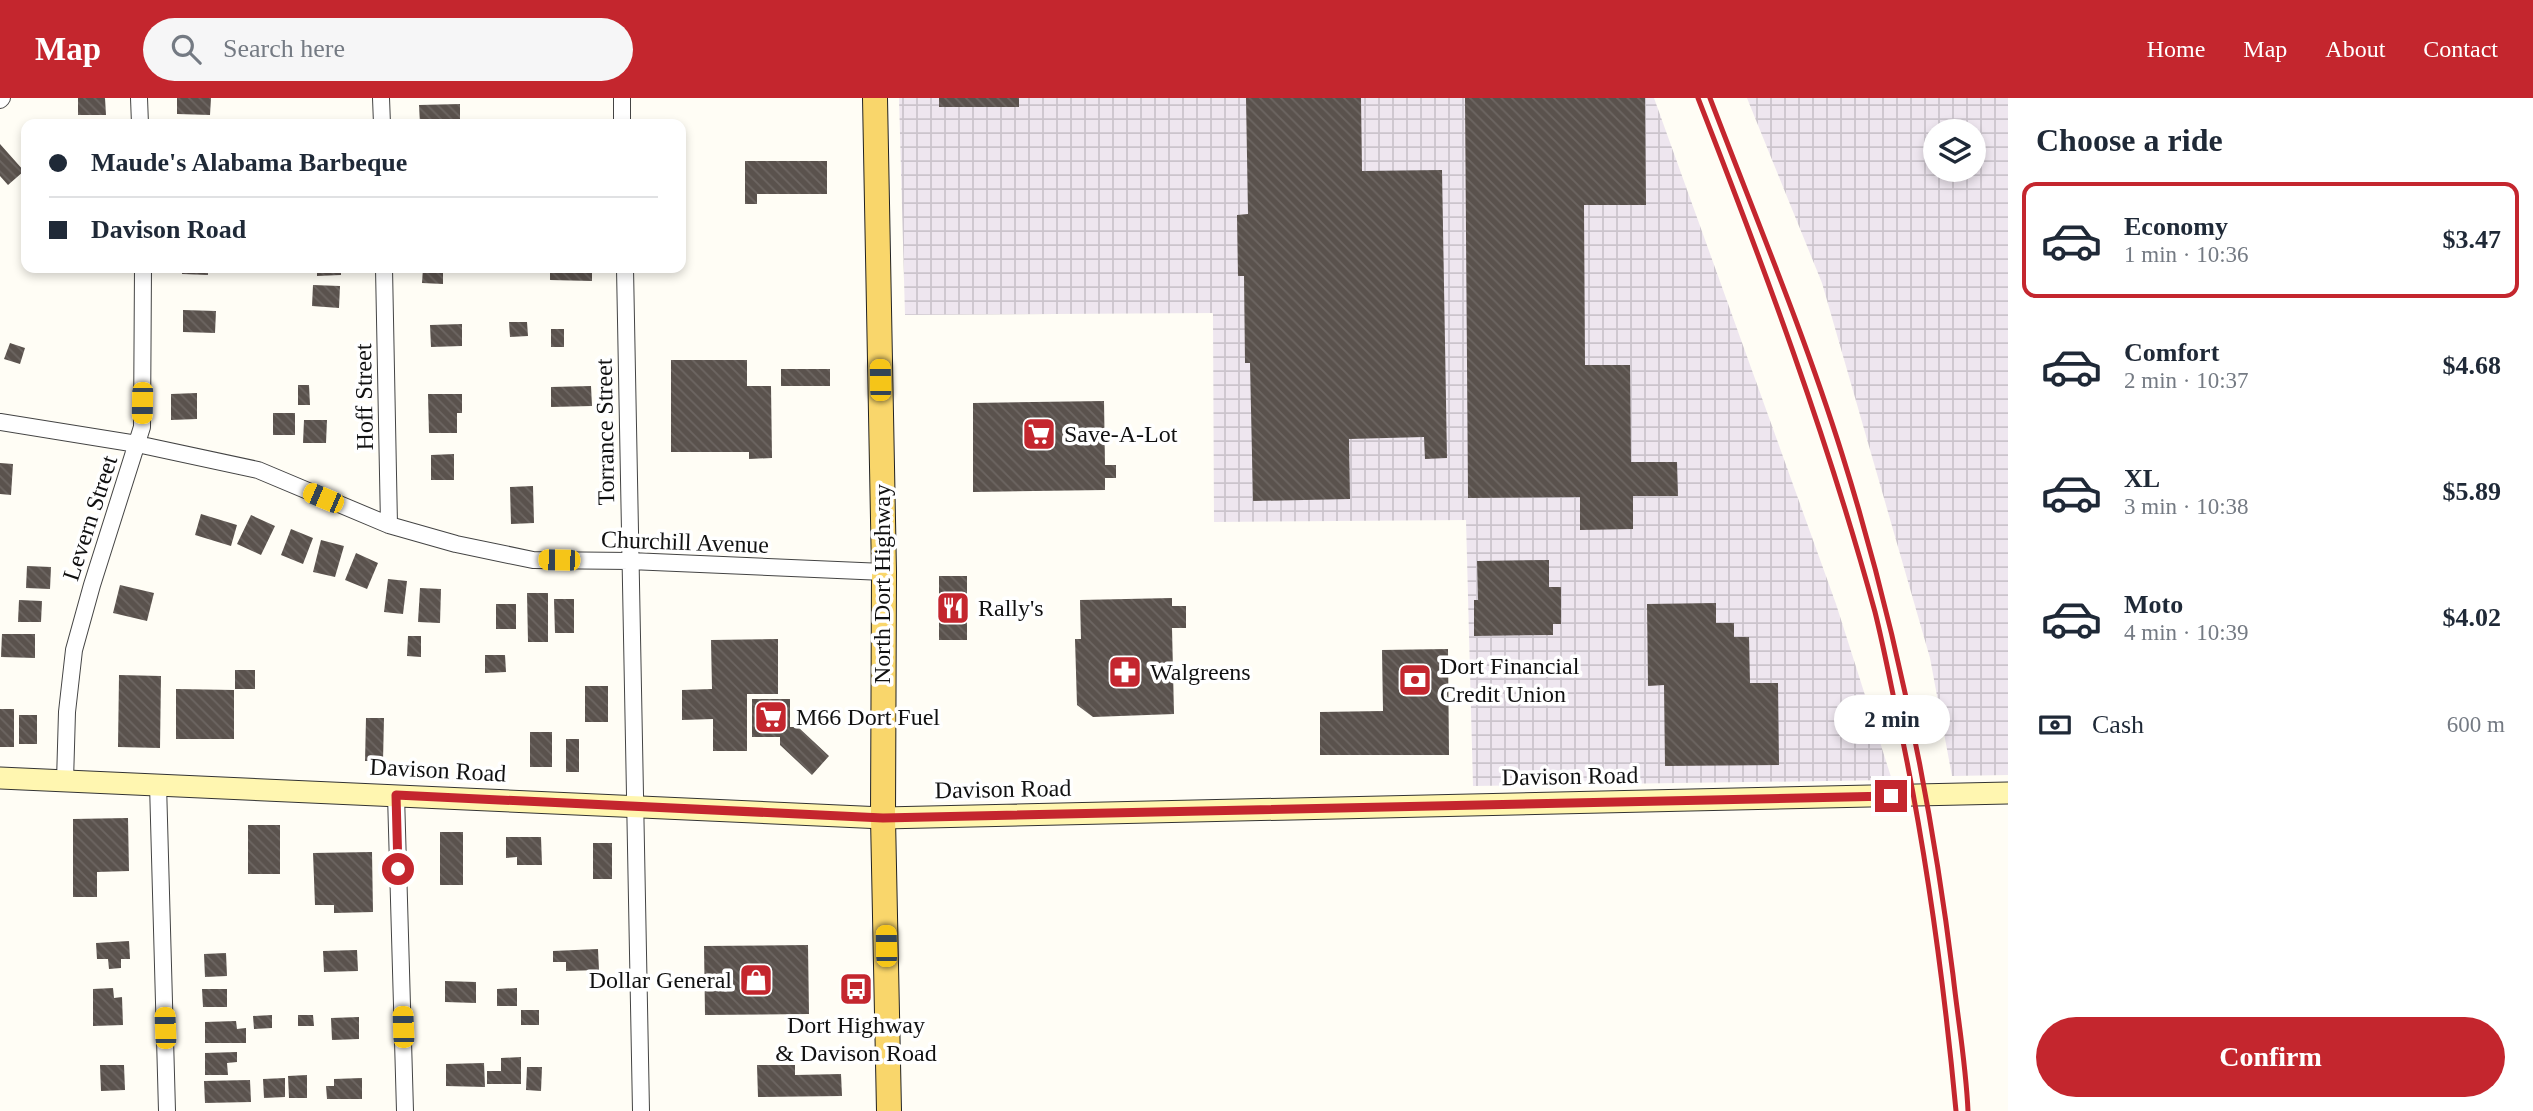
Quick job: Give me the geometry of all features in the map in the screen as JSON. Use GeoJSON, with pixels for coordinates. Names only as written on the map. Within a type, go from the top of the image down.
{"type":"FeatureCollection","features":[{"type":"Feature","properties":{"kind":"main road","name":"North Dort Highway"},"geometry":{"type":"LineString","coordinates":[[875,98],[884,572],[883,818],[889,1111]]}},
{"type":"Feature","properties":{"kind":"main road","name":"Davison Road"},"geometry":{"type":"LineString","coordinates":[[0,778],[883,818],[2008,793]]}},
{"type":"Feature","properties":{"kind":"street"},"geometry":{"type":"LineString","coordinates":[[139,98],[139,119]]}},
{"type":"Feature","properties":{"kind":"street"},"geometry":{"type":"LineString","coordinates":[[382,98],[382,119]]}},
{"type":"Feature","properties":{"kind":"street"},"geometry":{"type":"LineString","coordinates":[[622,98],[622,119]]}},
{"type":"Feature","properties":{"kind":"street","name":"Levern Street"},"geometry":{"type":"LineString","coordinates":[[65,781],[67,712],[74,650],[142,427],[143,273]]}},
{"type":"Feature","properties":{"kind":"street","name":"Hoff Street"},"geometry":{"type":"LineString","coordinates":[[384,273],[389,525]]}},
{"type":"Feature","properties":{"kind":"street","name":"Torrance Street"},"geometry":{"type":"LineString","coordinates":[[625,273],[641,1111]]}},
{"type":"Feature","properties":{"kind":"street","name":"Churchill Avenue"},"geometry":{"type":"LineString","coordinates":[[0,422],[137,444],[258,470],[389,525],[456,544],[533,560],[630,561],[884,572]]}},
{"type":"Feature","properties":{"kind":"street"},"geometry":{"type":"LineString","coordinates":[[158,784],[167,1111]]}},
{"type":"Feature","properties":{"kind":"street"},"geometry":{"type":"LineString","coordinates":[[396,795],[405,1111]]}},
{"type":"Feature","properties":{"kind":"shaded area"},"geometry":{"type":"Polygon","coordinates":[[[899,98],[1654,98],[1836,604],[1892,780],[1473,786],[1466,520],[1214,522],[1213,313],[905,315],[899,98]]]}},
{"type":"Feature","properties":{"kind":"shaded area"},"geometry":{"type":"Polygon","coordinates":[[[1747,98],[2008,98],[2008,775],[1952,776],[1930,658],[1822,283],[1747,98]]]}},
{"type":"Feature","properties":{"kind":"building"},"geometry":{"type":"Polygon","coordinates":[[[78,98],[105,98],[106,115],[78,115],[78,98]]]}},
{"type":"Feature","properties":{"kind":"building"},"geometry":{"type":"Polygon","coordinates":[[[177,98],[211,98],[210,115],[177,114],[177,98]]]}},
{"type":"Feature","properties":{"kind":"building"},"geometry":{"type":"Polygon","coordinates":[[[939,98],[1019,98],[1019,107],[939,107],[939,98]]]}},
{"type":"Feature","properties":{"kind":"building"},"geometry":{"type":"Polygon","coordinates":[[[1246,98],[1361,98],[1362,171],[1442,170],[1447,458],[1425,459],[1424,437],[1349,439],[1350,499],[1253,501],[1250,363],[1245,363],[1244,276],[1238,276],[1237,215],[1248,214],[1246,98]]]}},
{"type":"Feature","properties":{"kind":"building"},"geometry":{"type":"Polygon","coordinates":[[[1465,98],[1645,98],[1646,205],[1584,205],[1585,365],[1630,365],[1631,462],[1677,462],[1678,496],[1633,496],[1633,529],[1580,530],[1580,497],[1468,498],[1465,98]]]}},
{"type":"Feature","properties":{"kind":"building"},"geometry":{"type":"Polygon","coordinates":[[[460,104],[460,119],[420,119],[419,105],[460,104]]]}},
{"type":"Feature","properties":{"kind":"building"},"geometry":{"type":"Polygon","coordinates":[[[0,144],[21,168],[21,174],[8,185],[0,176],[0,144]]]}},
{"type":"Feature","properties":{"kind":"building"},"geometry":{"type":"Polygon","coordinates":[[[745,161],[827,161],[827,194],[757,194],[757,204],[745,204],[745,161]]]}},
{"type":"Feature","properties":{"kind":"building"},"geometry":{"type":"Polygon","coordinates":[[[208,273],[208,275],[182,274],[208,273]]]}},
{"type":"Feature","properties":{"kind":"building"},"geometry":{"type":"Polygon","coordinates":[[[317,273],[341,273],[341,275],[317,276],[317,273]]]}},
{"type":"Feature","properties":{"kind":"building"},"geometry":{"type":"Polygon","coordinates":[[[423,273],[443,273],[443,284],[422,283],[423,273]]]}},
{"type":"Feature","properties":{"kind":"building"},"geometry":{"type":"Polygon","coordinates":[[[550,273],[592,273],[592,281],[550,280],[550,273]]]}},
{"type":"Feature","properties":{"kind":"building"},"geometry":{"type":"Polygon","coordinates":[[[313,285],[340,286],[339,308],[312,306],[313,285]]]}},
{"type":"Feature","properties":{"kind":"building"},"geometry":{"type":"Polygon","coordinates":[[[183,310],[216,311],[215,333],[183,332],[183,310]]]}},
{"type":"Feature","properties":{"kind":"building"},"geometry":{"type":"Polygon","coordinates":[[[509,322],[527,322],[528,336],[510,337],[509,322]]]}},
{"type":"Feature","properties":{"kind":"building"},"geometry":{"type":"Polygon","coordinates":[[[462,324],[462,346],[431,347],[430,325],[462,324]]]}},
{"type":"Feature","properties":{"kind":"building"},"geometry":{"type":"Polygon","coordinates":[[[551,329],[564,329],[564,347],[551,347],[551,329]]]}},
{"type":"Feature","properties":{"kind":"building"},"geometry":{"type":"Polygon","coordinates":[[[10,343],[25,348],[20,364],[4,359],[10,343]]]}},
{"type":"Feature","properties":{"kind":"building"},"geometry":{"type":"Polygon","coordinates":[[[671,360],[747,360],[747,386],[771,386],[772,458],[749,459],[749,452],[671,452],[671,360]]]}},
{"type":"Feature","properties":{"kind":"building"},"geometry":{"type":"Polygon","coordinates":[[[781,369],[830,369],[830,386],[781,386],[781,369]]]}},
{"type":"Feature","properties":{"kind":"building"},"geometry":{"type":"Polygon","coordinates":[[[298,385],[309,385],[310,405],[298,405],[298,385]]]}},
{"type":"Feature","properties":{"kind":"building"},"geometry":{"type":"Polygon","coordinates":[[[591,386],[592,406],[551,407],[551,387],[591,386]]]}},
{"type":"Feature","properties":{"kind":"building"},"geometry":{"type":"Polygon","coordinates":[[[197,393],[197,419],[171,420],[171,394],[197,393]]]}},
{"type":"Feature","properties":{"kind":"building"},"geometry":{"type":"Polygon","coordinates":[[[428,394],[462,394],[462,413],[457,413],[457,433],[429,433],[428,394]]]}},
{"type":"Feature","properties":{"kind":"building","name":"Save-A-Lot"},"geometry":{"type":"Polygon","coordinates":[[[1104,401],[1105,465],[1116,465],[1116,478],[1105,478],[1105,490],[973,492],[973,403],[1104,401]]]}},
{"type":"Feature","properties":{"kind":"building"},"geometry":{"type":"Polygon","coordinates":[[[273,413],[295,413],[295,435],[273,435],[273,413]]]}},
{"type":"Feature","properties":{"kind":"building"},"geometry":{"type":"Polygon","coordinates":[[[304,420],[327,420],[326,443],[303,443],[304,420]]]}},
{"type":"Feature","properties":{"kind":"building"},"geometry":{"type":"Polygon","coordinates":[[[454,454],[454,480],[431,480],[431,455],[454,454]]]}},
{"type":"Feature","properties":{"kind":"building"},"geometry":{"type":"Polygon","coordinates":[[[0,463],[13,464],[11,495],[0,494],[0,463]]]}},
{"type":"Feature","properties":{"kind":"building"},"geometry":{"type":"Polygon","coordinates":[[[533,486],[534,523],[511,524],[510,487],[533,486]]]}},
{"type":"Feature","properties":{"kind":"building"},"geometry":{"type":"Polygon","coordinates":[[[201,514],[237,525],[231,546],[195,535],[201,514]]]}},
{"type":"Feature","properties":{"kind":"building"},"geometry":{"type":"Polygon","coordinates":[[[251,515],[275,526],[261,555],[237,544],[251,515]]]}},
{"type":"Feature","properties":{"kind":"building"},"geometry":{"type":"Polygon","coordinates":[[[291,529],[313,538],[303,564],[281,555],[291,529]]]}},
{"type":"Feature","properties":{"kind":"building"},"geometry":{"type":"Polygon","coordinates":[[[321,540],[344,546],[335,577],[313,572],[321,540]]]}},
{"type":"Feature","properties":{"kind":"building"},"geometry":{"type":"Polygon","coordinates":[[[356,553],[378,563],[367,589],[345,580],[356,553]]]}},
{"type":"Feature","properties":{"kind":"building"},"geometry":{"type":"Polygon","coordinates":[[[1549,560],[1549,587],[1561,587],[1561,624],[1553,624],[1553,635],[1474,636],[1474,600],[1478,600],[1477,561],[1549,560]]]}},
{"type":"Feature","properties":{"kind":"building"},"geometry":{"type":"Polygon","coordinates":[[[27,566],[51,567],[50,589],[26,588],[27,566]]]}},
{"type":"Feature","properties":{"kind":"building","name":"Rally's"},"geometry":{"type":"Polygon","coordinates":[[[939,576],[967,576],[967,640],[939,640],[939,576]]]}},
{"type":"Feature","properties":{"kind":"building"},"geometry":{"type":"Polygon","coordinates":[[[388,579],[407,581],[403,614],[384,612],[388,579]]]}},
{"type":"Feature","properties":{"kind":"building"},"geometry":{"type":"Polygon","coordinates":[[[120,585],[154,593],[147,621],[113,613],[120,585]]]}},
{"type":"Feature","properties":{"kind":"building"},"geometry":{"type":"Polygon","coordinates":[[[420,588],[441,589],[440,623],[418,622],[420,588]]]}},
{"type":"Feature","properties":{"kind":"building"},"geometry":{"type":"Polygon","coordinates":[[[527,593],[548,593],[548,642],[528,642],[527,593]]]}},
{"type":"Feature","properties":{"kind":"building","name":"Walgreens"},"geometry":{"type":"Polygon","coordinates":[[[1172,598],[1172,606],[1186,606],[1186,628],[1172,628],[1174,714],[1093,717],[1077,705],[1075,639],[1081,639],[1080,600],[1172,598]]]}},
{"type":"Feature","properties":{"kind":"building"},"geometry":{"type":"Polygon","coordinates":[[[554,599],[574,599],[574,633],[555,633],[554,599]]]}},
{"type":"Feature","properties":{"kind":"building"},"geometry":{"type":"Polygon","coordinates":[[[19,600],[42,601],[41,622],[18,622],[19,600]]]}},
{"type":"Feature","properties":{"kind":"building"},"geometry":{"type":"Polygon","coordinates":[[[1716,603],[1716,623],[1734,623],[1734,637],[1749,637],[1750,683],[1778,683],[1779,765],[1665,766],[1664,685],[1648,686],[1647,604],[1716,603]]]}},
{"type":"Feature","properties":{"kind":"building"},"geometry":{"type":"Polygon","coordinates":[[[496,604],[516,604],[516,629],[496,629],[496,604]]]}},
{"type":"Feature","properties":{"kind":"building"},"geometry":{"type":"Polygon","coordinates":[[[2,634],[35,634],[35,658],[1,657],[2,634]]]}},
{"type":"Feature","properties":{"kind":"building"},"geometry":{"type":"Polygon","coordinates":[[[408,636],[421,636],[421,657],[407,656],[408,636]]]}},
{"type":"Feature","properties":{"kind":"building"},"geometry":{"type":"Polygon","coordinates":[[[778,639],[778,694],[747,694],[747,751],[713,751],[713,719],[682,720],[682,690],[712,689],[711,640],[778,639]]]}},
{"type":"Feature","properties":{"kind":"building","name":"Dort Financial Credit Union"},"geometry":{"type":"Polygon","coordinates":[[[1448,649],[1449,755],[1320,755],[1320,712],[1383,711],[1382,650],[1448,649]]]}},
{"type":"Feature","properties":{"kind":"building"},"geometry":{"type":"Polygon","coordinates":[[[485,655],[505,655],[506,672],[485,673],[485,655]]]}},
{"type":"Feature","properties":{"kind":"building"},"geometry":{"type":"Polygon","coordinates":[[[235,670],[255,670],[255,689],[235,689],[235,670]]]}},
{"type":"Feature","properties":{"kind":"building"},"geometry":{"type":"Polygon","coordinates":[[[119,675],[161,676],[160,748],[118,747],[119,675]]]}},
{"type":"Feature","properties":{"kind":"building"},"geometry":{"type":"Polygon","coordinates":[[[585,686],[608,686],[608,722],[585,722],[585,686]]]}},
{"type":"Feature","properties":{"kind":"building"},"geometry":{"type":"Polygon","coordinates":[[[176,689],[234,690],[234,739],[176,739],[176,689]]]}},
{"type":"Feature","properties":{"kind":"building"},"geometry":{"type":"Polygon","coordinates":[[[752,699],[790,699],[790,727],[798,727],[829,756],[812,775],[780,745],[780,737],[752,737],[752,699]]]}},
{"type":"Feature","properties":{"kind":"building"},"geometry":{"type":"Polygon","coordinates":[[[0,709],[14,709],[14,747],[0,747],[0,709]]]}},
{"type":"Feature","properties":{"kind":"building"},"geometry":{"type":"Polygon","coordinates":[[[19,715],[37,715],[37,744],[19,744],[19,715]]]}},
{"type":"Feature","properties":{"kind":"building"},"geometry":{"type":"Polygon","coordinates":[[[366,718],[384,718],[383,761],[365,761],[366,718]]]}},
{"type":"Feature","properties":{"kind":"building"},"geometry":{"type":"Polygon","coordinates":[[[530,732],[552,732],[552,767],[530,767],[530,732]]]}},
{"type":"Feature","properties":{"kind":"building"},"geometry":{"type":"Polygon","coordinates":[[[566,739],[579,739],[579,772],[566,772],[566,739]]]}},
{"type":"Feature","properties":{"kind":"building"},"geometry":{"type":"Polygon","coordinates":[[[128,818],[129,871],[97,872],[97,897],[73,897],[73,819],[128,818]]]}},
{"type":"Feature","properties":{"kind":"building"},"geometry":{"type":"Polygon","coordinates":[[[248,825],[280,825],[280,874],[248,874],[248,825]]]}},
{"type":"Feature","properties":{"kind":"building"},"geometry":{"type":"Polygon","coordinates":[[[440,832],[463,832],[463,885],[440,885],[440,832]]]}},
{"type":"Feature","properties":{"kind":"building"},"geometry":{"type":"Polygon","coordinates":[[[506,837],[541,837],[542,865],[517,865],[517,857],[506,858],[506,837]]]}},
{"type":"Feature","properties":{"kind":"building"},"geometry":{"type":"Polygon","coordinates":[[[593,843],[612,843],[612,879],[593,879],[593,843]]]}},
{"type":"Feature","properties":{"kind":"building"},"geometry":{"type":"Polygon","coordinates":[[[372,852],[373,912],[334,913],[334,905],[315,905],[313,853],[372,852]]]}},
{"type":"Feature","properties":{"kind":"building"},"geometry":{"type":"Polygon","coordinates":[[[129,941],[130,959],[121,959],[121,968],[109,969],[108,959],[97,959],[96,943],[129,941]]]}},
{"type":"Feature","properties":{"kind":"building","name":"Dollar General"},"geometry":{"type":"Polygon","coordinates":[[[808,945],[809,1014],[705,1015],[704,946],[808,945]]]}},
{"type":"Feature","properties":{"kind":"building"},"geometry":{"type":"Polygon","coordinates":[[[598,949],[599,970],[566,971],[566,962],[553,962],[553,951],[598,949]]]}},
{"type":"Feature","properties":{"kind":"building"},"geometry":{"type":"Polygon","coordinates":[[[357,950],[358,971],[324,972],[323,951],[357,950]]]}},
{"type":"Feature","properties":{"kind":"building"},"geometry":{"type":"Polygon","coordinates":[[[226,953],[227,976],[205,977],[204,954],[226,953]]]}},
{"type":"Feature","properties":{"kind":"building"},"geometry":{"type":"Polygon","coordinates":[[[445,981],[476,982],[476,1003],[445,1002],[445,981]]]}},
{"type":"Feature","properties":{"kind":"building"},"geometry":{"type":"Polygon","coordinates":[[[113,988],[114,998],[122,997],[123,1025],[93,1026],[93,989],[113,988]]]}},
{"type":"Feature","properties":{"kind":"building"},"geometry":{"type":"Polygon","coordinates":[[[517,988],[517,1006],[497,1006],[497,989],[517,988]]]}},
{"type":"Feature","properties":{"kind":"building"},"geometry":{"type":"Polygon","coordinates":[[[202,989],[227,989],[227,1007],[203,1007],[202,989]]]}},
{"type":"Feature","properties":{"kind":"building"},"geometry":{"type":"Polygon","coordinates":[[[521,1010],[539,1010],[539,1025],[521,1025],[521,1010]]]}},
{"type":"Feature","properties":{"kind":"building"},"geometry":{"type":"Polygon","coordinates":[[[272,1015],[272,1028],[254,1029],[253,1016],[272,1015]]]}},
{"type":"Feature","properties":{"kind":"building"},"geometry":{"type":"Polygon","coordinates":[[[298,1015],[313,1015],[314,1026],[298,1026],[298,1015]]]}},
{"type":"Feature","properties":{"kind":"building"},"geometry":{"type":"Polygon","coordinates":[[[359,1017],[359,1039],[332,1040],[331,1018],[359,1017]]]}},
{"type":"Feature","properties":{"kind":"building"},"geometry":{"type":"Polygon","coordinates":[[[236,1021],[237,1029],[246,1028],[246,1043],[205,1043],[205,1022],[236,1021]]]}},
{"type":"Feature","properties":{"kind":"building"},"geometry":{"type":"Polygon","coordinates":[[[237,1052],[237,1062],[227,1063],[228,1075],[205,1075],[205,1053],[237,1052]]]}},
{"type":"Feature","properties":{"kind":"building"},"geometry":{"type":"Polygon","coordinates":[[[521,1057],[521,1084],[487,1084],[487,1071],[501,1071],[501,1058],[521,1057]]]}},
{"type":"Feature","properties":{"kind":"building"},"geometry":{"type":"Polygon","coordinates":[[[484,1063],[485,1087],[446,1086],[446,1064],[484,1063]]]}},
{"type":"Feature","properties":{"kind":"building"},"geometry":{"type":"Polygon","coordinates":[[[100,1065],[124,1065],[125,1090],[101,1091],[100,1065]]]}},
{"type":"Feature","properties":{"kind":"building"},"geometry":{"type":"Polygon","coordinates":[[[757,1065],[795,1065],[795,1075],[841,1074],[842,1096],[758,1097],[757,1065]]]}},
{"type":"Feature","properties":{"kind":"building"},"geometry":{"type":"Polygon","coordinates":[[[527,1067],[542,1067],[541,1091],[526,1090],[527,1067]]]}},
{"type":"Feature","properties":{"kind":"building"},"geometry":{"type":"Polygon","coordinates":[[[307,1075],[307,1098],[289,1098],[288,1076],[307,1075]]]}},
{"type":"Feature","properties":{"kind":"building"},"geometry":{"type":"Polygon","coordinates":[[[285,1078],[285,1097],[264,1098],[263,1079],[285,1078]]]}},
{"type":"Feature","properties":{"kind":"building"},"geometry":{"type":"Polygon","coordinates":[[[362,1078],[362,1099],[327,1099],[326,1086],[334,1086],[334,1079],[362,1078]]]}},
{"type":"Feature","properties":{"kind":"building"},"geometry":{"type":"Polygon","coordinates":[[[250,1080],[251,1102],[205,1103],[204,1081],[250,1080]]]}},
{"type":"Feature","properties":{"kind":"railway"},"geometry":{"type":"LineString","coordinates":[[1698,98],[1793,352],[1836,481],[1875,612],[1905,750],[1923,852],[1939,955],[1956,1111]]}},
{"type":"Feature","properties":{"kind":"railway"},"geometry":{"type":"LineString","coordinates":[[1710,98],[1812,364],[1842,454],[1879,582],[1909,712],[1934,843],[1964,1060],[1968,1111]]}},
{"type":"Feature","properties":{"kind":"place","name":"Save-A-Lot"},"geometry":{"type":"Point","coordinates":[1039,434]}},
{"type":"Feature","properties":{"kind":"place","name":"Rally's"},"geometry":{"type":"Point","coordinates":[953,608]}},
{"type":"Feature","properties":{"kind":"place","name":"Walgreens"},"geometry":{"type":"Point","coordinates":[1125,672]}},
{"type":"Feature","properties":{"kind":"place","name":"Dort Financial Credit Union"},"geometry":{"type":"Point","coordinates":[1415,680]}},
{"type":"Feature","properties":{"kind":"place","name":"M66 Dort Fuel"},"geometry":{"type":"Point","coordinates":[771,717]}},
{"type":"Feature","properties":{"kind":"place","name":"Dollar General"},"geometry":{"type":"Point","coordinates":[756,980]}},
{"type":"Feature","properties":{"kind":"place","name":"Dort Highway & Davison Road"},"geometry":{"type":"Point","coordinates":[856,989]}},
{"type":"Feature","properties":{"kind":"route"},"geometry":{"type":"LineString","coordinates":[[398,869],[396,795],[883,818],[1891,796]]}}]}
